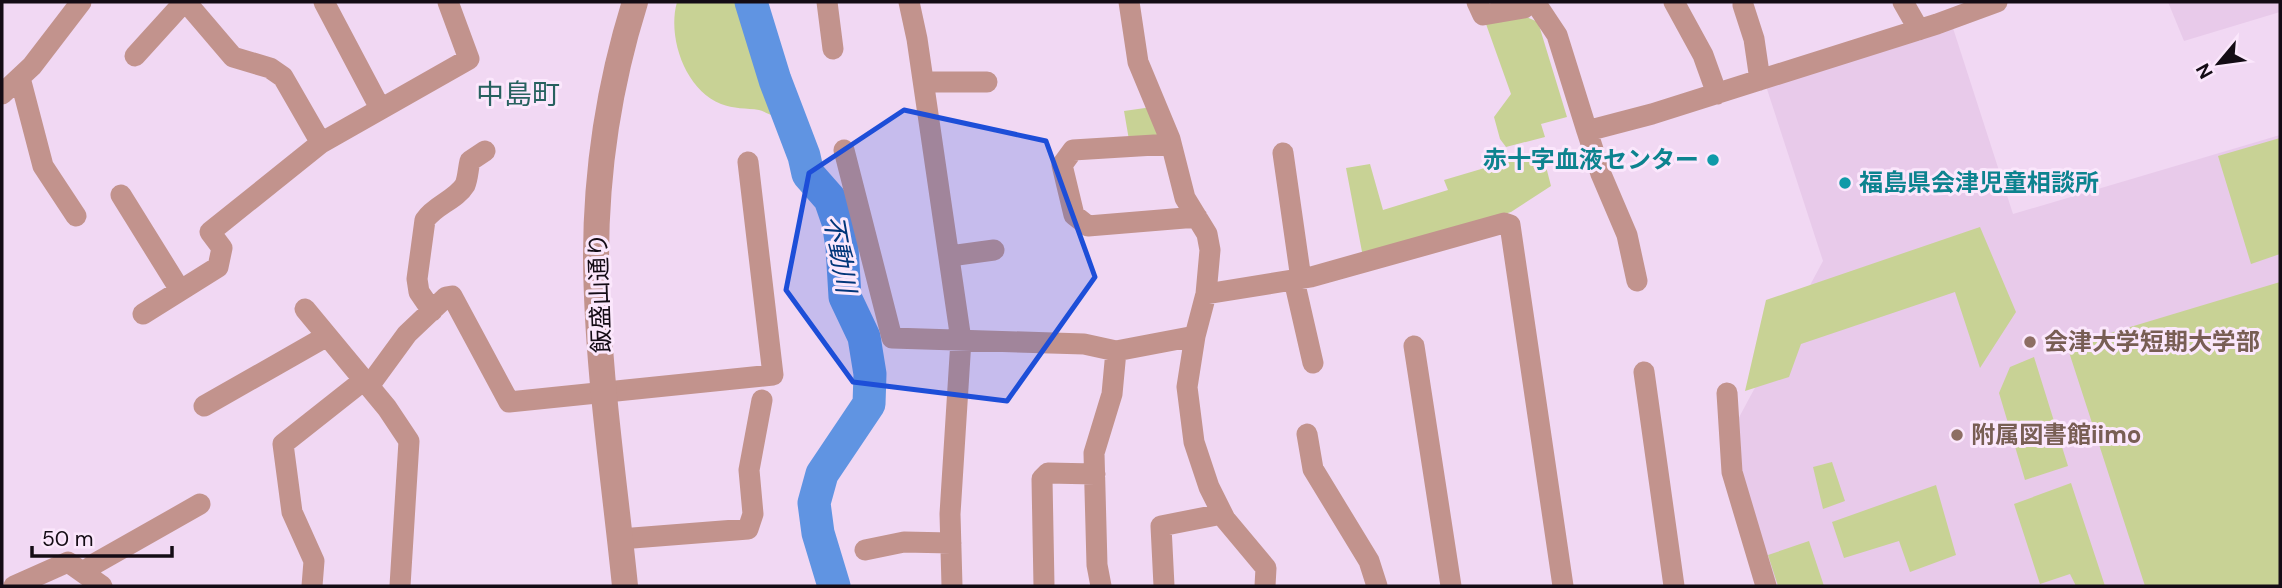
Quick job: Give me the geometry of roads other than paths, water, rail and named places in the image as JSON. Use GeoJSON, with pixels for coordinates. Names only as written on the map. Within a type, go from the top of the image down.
{"type":"FeatureCollection","features":[{"type":"Feature","properties":{"kind":"street"},"geometry":{"type":"LineString","coordinates":[[2,94],[32,66],[81,2]]}},
{"type":"Feature","properties":{"kind":"street"},"geometry":{"type":"LineString","coordinates":[[135,56],[185,2],[233,57],[270,68],[283,77],[321,143]]}},
{"type":"Feature","properties":{"kind":"street"},"geometry":{"type":"LineString","coordinates":[[324,2],[380,108]]}},
{"type":"Feature","properties":{"kind":"street"},"geometry":{"type":"LineString","coordinates":[[143,314],[218,267],[222,248],[210,232],[321,143],[469,59],[448,2]]}},
{"type":"Feature","properties":{"kind":"street","name":"飯盛山通り"},"geometry":{"type":"LineString","coordinates":[[625,586],[604,391],[596,259],[606,124],[614,79],[635,2]]}},
{"type":"Feature","properties":{"kind":"street"},"geometry":{"type":"LineString","coordinates":[[827,2],[833,49]]}},
{"type":"Feature","properties":{"kind":"street"},"geometry":{"type":"LineString","coordinates":[[909,2],[924,82],[961,340],[950,514],[951,586]]}},
{"type":"Feature","properties":{"kind":"street"},"geometry":{"type":"LineString","coordinates":[[1129,2],[1138,62],[1171,144],[1185,198],[1206,234],[1210,250],[1206,294],[1195,336],[1187,387],[1194,442],[1209,487],[1222,514],[1266,568],[1265,586]]}},
{"type":"Feature","properties":{"kind":"street"},"geometry":{"type":"LineString","coordinates":[[1477,2],[1483,15],[1524,8],[1533,2],[1557,35],[1601,174],[1627,235],[1637,281]]}},
{"type":"Feature","properties":{"kind":"street"},"geometry":{"type":"LineString","coordinates":[[1674,2],[1703,55],[1717,94]]}},
{"type":"Feature","properties":{"kind":"street"},"geometry":{"type":"LineString","coordinates":[[1903,2],[1919,30]]}},
{"type":"Feature","properties":{"kind":"street"},"geometry":{"type":"LineString","coordinates":[[1587,131],[1717,94],[1919,30],[1997,2]]}},
{"type":"Feature","properties":{"kind":"street"},"geometry":{"type":"LineString","coordinates":[[1743,5],[1754,39],[1760,80]]}},
{"type":"Feature","properties":{"kind":"street"},"geometry":{"type":"LineString","coordinates":[[20,78],[43,166],[76,216]]}},
{"type":"Feature","properties":{"kind":"street"},"geometry":{"type":"LineString","coordinates":[[924,82],[987,82]]}},
{"type":"Feature","properties":{"kind":"street"},"geometry":{"type":"LineString","coordinates":[[1171,144],[1073,150],[1062,165],[1074,215],[1088,226],[1197,217]]}},
{"type":"Feature","properties":{"kind":"street"},"geometry":{"type":"LineString","coordinates":[[844,150],[892,338],[1084,344],[1116,351],[1195,336]]}},
{"type":"Feature","properties":{"kind":"street"},"geometry":{"type":"LineString","coordinates":[[432,310],[419,292],[417,279],[425,220],[430,212],[459,192],[466,183],[470,162],[485,151]]}},
{"type":"Feature","properties":{"kind":"street"},"geometry":{"type":"LineString","coordinates":[[1283,153],[1297,280],[1313,363]]}},
{"type":"Feature","properties":{"kind":"street"},"geometry":{"type":"LineString","coordinates":[[312,586],[314,561],[292,512],[283,444],[367,383],[407,334],[446,298],[452,296],[509,401],[773,375],[748,162]]}},
{"type":"Feature","properties":{"kind":"street"},"geometry":{"type":"LineString","coordinates":[[121,195],[180,290]]}},
{"type":"Feature","properties":{"kind":"street"},"geometry":{"type":"LineString","coordinates":[[1206,294],[1297,280],[1504,223],[1510,225],[1563,586]]}},
{"type":"Feature","properties":{"kind":"street"},"geometry":{"type":"LineString","coordinates":[[950,256],[994,250]]}},
{"type":"Feature","properties":{"kind":"street"},"geometry":{"type":"LineString","coordinates":[[305,309],[387,408],[409,441],[400,586]]}},
{"type":"Feature","properties":{"kind":"street"},"geometry":{"type":"LineString","coordinates":[[204,406],[327,336]]}},
{"type":"Feature","properties":{"kind":"street"},"geometry":{"type":"LineString","coordinates":[[1414,346],[1451,586]]}},
{"type":"Feature","properties":{"kind":"street"},"geometry":{"type":"LineString","coordinates":[[1101,586],[1097,565],[1094,453],[1112,394],[1116,351]]}},
{"type":"Feature","properties":{"kind":"street"},"geometry":{"type":"LineString","coordinates":[[1644,372],[1674,586]]}},
{"type":"Feature","properties":{"kind":"street"},"geometry":{"type":"LineString","coordinates":[[1727,393],[1732,472],[1766,586]]}},
{"type":"Feature","properties":{"kind":"street"},"geometry":{"type":"LineString","coordinates":[[620,539],[748,529],[753,514],[749,470],[762,400]]}},
{"type":"Feature","properties":{"kind":"street"},"geometry":{"type":"LineString","coordinates":[[1307,434],[1314,469],[1368,561],[1377,586]]}},
{"type":"Feature","properties":{"kind":"street"},"geometry":{"type":"LineString","coordinates":[[1044,586],[1042,479],[1048,473],[1095,474]]}},
{"type":"Feature","properties":{"kind":"street"},"geometry":{"type":"LineString","coordinates":[[84,572],[200,504]]}},
{"type":"Feature","properties":{"kind":"street"},"geometry":{"type":"LineString","coordinates":[[1164,586],[1161,526],[1222,514]]}},
{"type":"Feature","properties":{"kind":"street"},"geometry":{"type":"LineString","coordinates":[[865,550],[904,542],[951,543]]}},
{"type":"Feature","properties":{"kind":"street"},"geometry":{"type":"LineString","coordinates":[[14,586],[68,562],[102,586]]}},
{"type":"Feature","properties":{"kind":"waterway","name":"不動川"},"geometry":{"type":"LineString","coordinates":[[751,2],[808,174],[830,199],[838,222],[845,297],[864,337],[870,374],[869,404],[822,474],[814,503],[818,533],[834,586]]}},
{"type":"Feature","properties":{"kind":"place","name":"赤十字血液センター"},"geometry":{"type":"Point","coordinates":[1713,160]}},
{"type":"Feature","properties":{"kind":"place","name":"福島県会津児童相談所"},"geometry":{"type":"Point","coordinates":[1845,183]}},
{"type":"Feature","properties":{"kind":"place","name":"会津大学短期大学部"},"geometry":{"type":"Point","coordinates":[2030,342]}},
{"type":"Feature","properties":{"kind":"place","name":"附属図書館iimo"},"geometry":{"type":"Point","coordinates":[1957,435]}},
{"type":"Feature","properties":{"kind":"district","name":"中島町"},"geometry":{"type":"Point","coordinates":[518,94]}}]}
